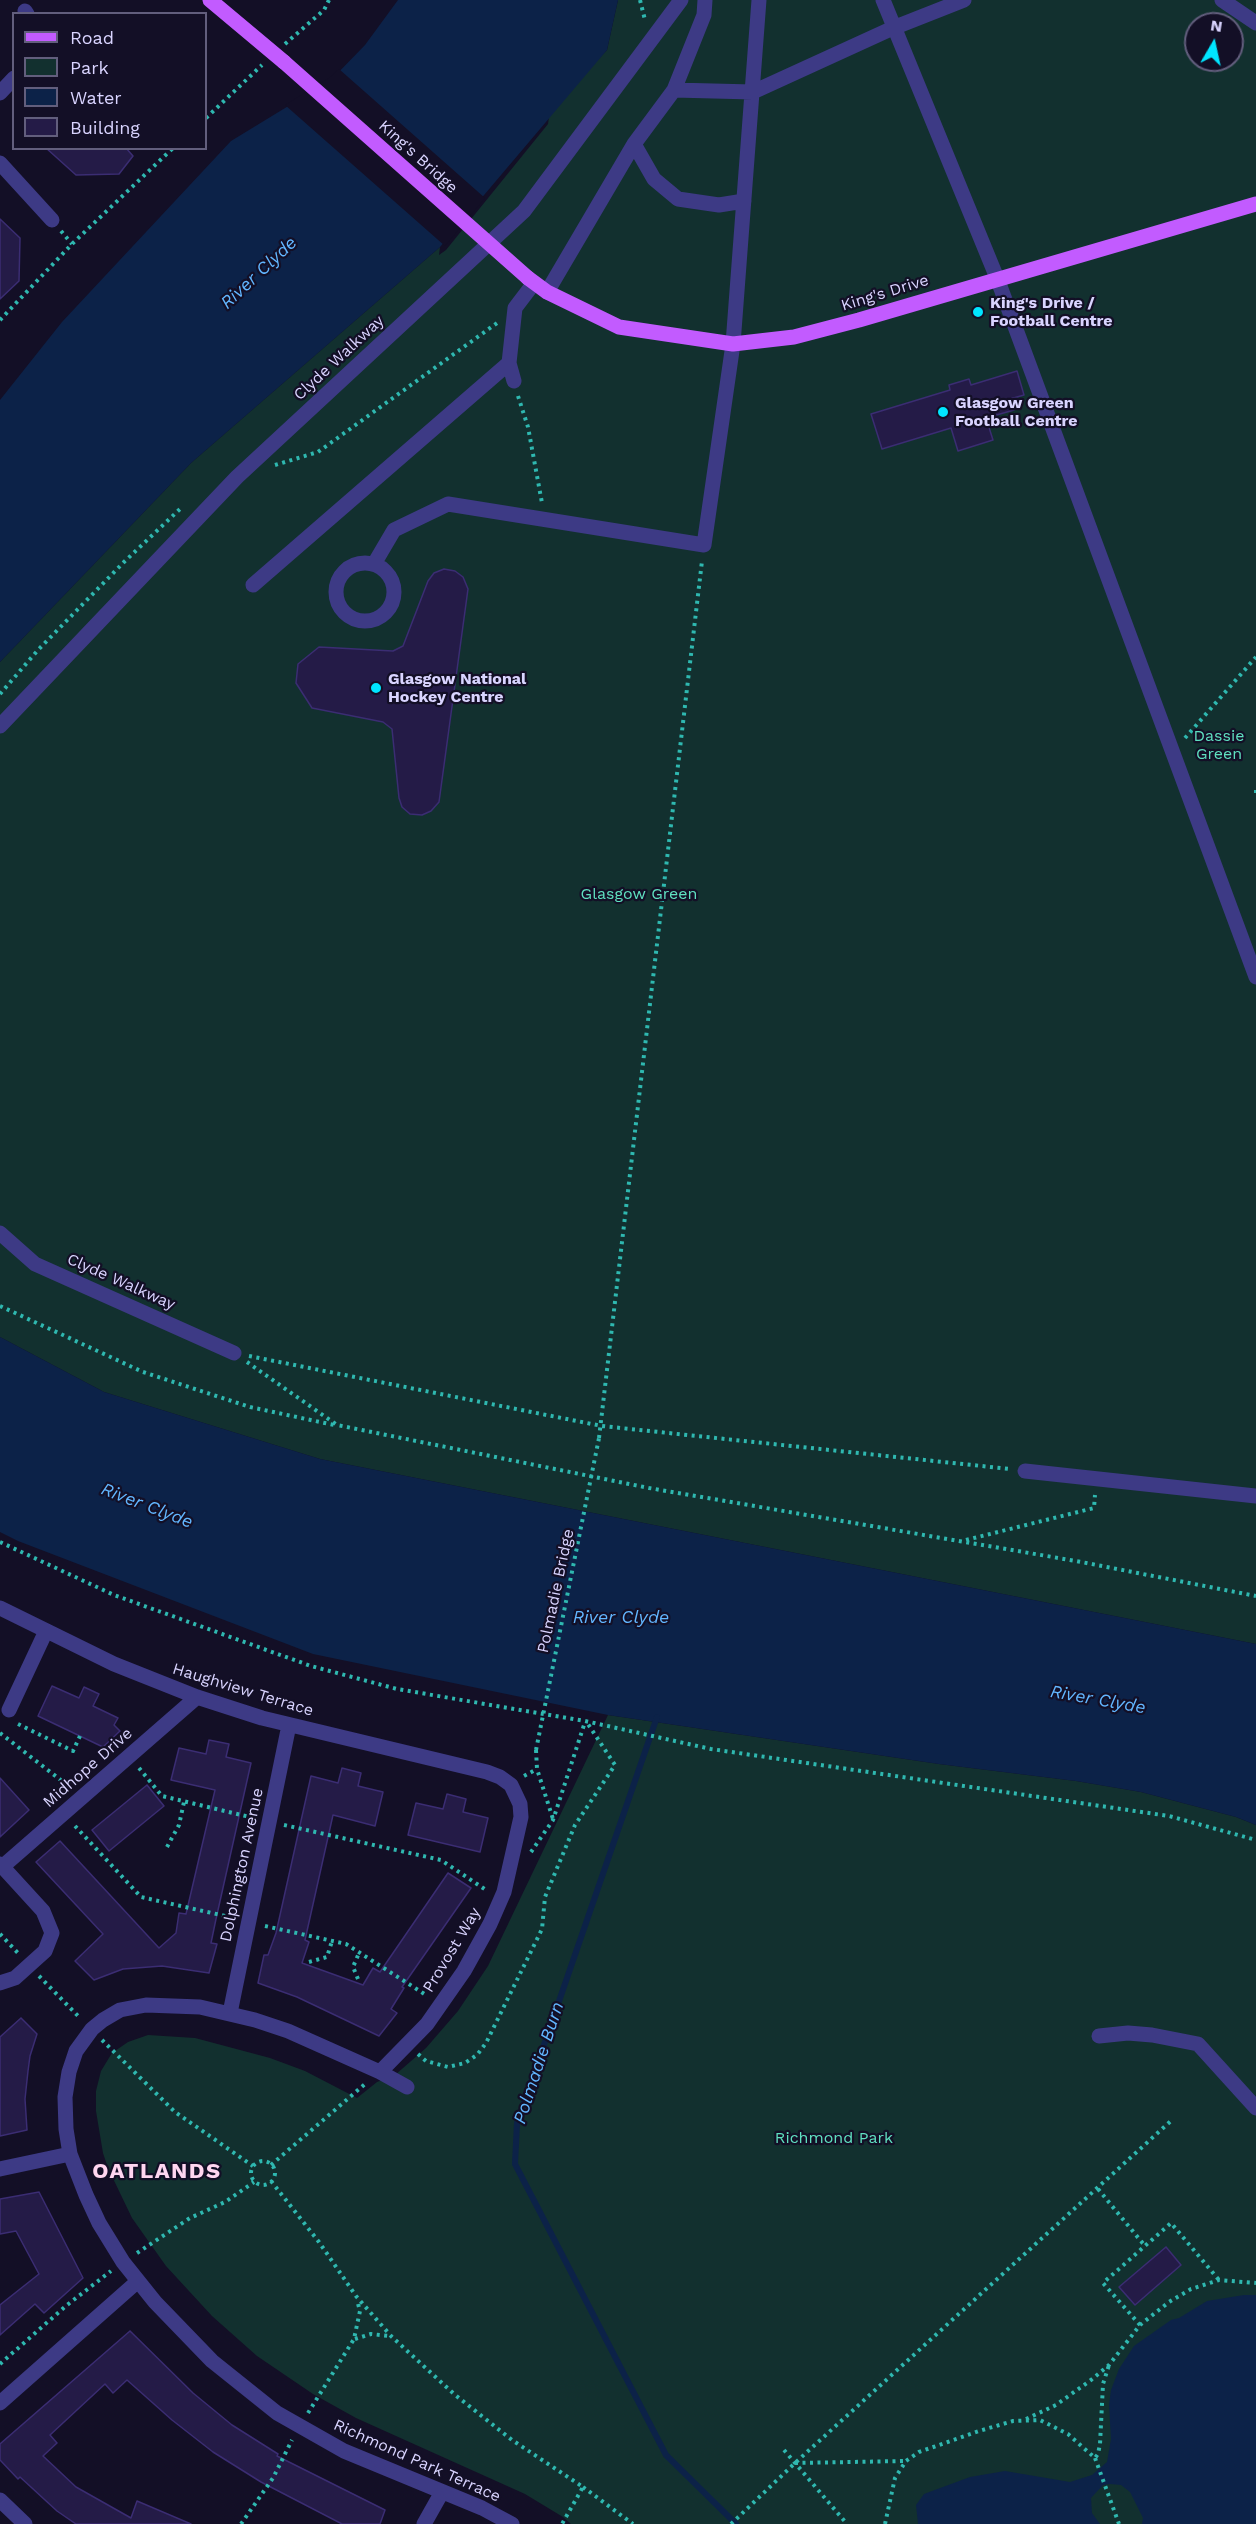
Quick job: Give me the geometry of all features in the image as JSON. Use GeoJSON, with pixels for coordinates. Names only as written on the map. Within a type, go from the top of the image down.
{"type":"FeatureCollection","features":[{"type":"Feature","properties":{"kind":"main road","name":"King's Bridge"},"geometry":{"type":"LineString","coordinates":[[210,0],[536,284]]}},
{"type":"Feature","properties":{"kind":"main road","name":"King's Drive"},"geometry":{"type":"LineString","coordinates":[[536,284],[619,327],[733,344],[794,337],[1256,204]]}},
{"type":"Feature","properties":{"kind":"street","name":"Clyde Walkway"},"geometry":{"type":"LineString","coordinates":[[0,726],[237,477],[524,211],[681,0]]}},
{"type":"Feature","properties":{"kind":"street"},"geometry":{"type":"LineString","coordinates":[[514,381],[509,363],[515,308],[536,284],[674,90],[704,15],[705,0]]}},
{"type":"Feature","properties":{"kind":"street"},"geometry":{"type":"LineString","coordinates":[[374,564],[394,530],[448,504],[704,545],[733,344],[759,0]]}},
{"type":"Feature","properties":{"kind":"street"},"geometry":{"type":"LineString","coordinates":[[883,0],[997,278],[1256,977]]}},
{"type":"Feature","properties":{"kind":"street"},"geometry":{"type":"LineString","coordinates":[[674,90],[753,92],[893,28],[964,0]]}},
{"type":"Feature","properties":{"kind":"street"},"geometry":{"type":"LineString","coordinates":[[1222,0],[1256,23]]}},
{"type":"Feature","properties":{"kind":"street"},"geometry":{"type":"LineString","coordinates":[[0,93],[12,80]]}},
{"type":"Feature","properties":{"kind":"street"},"geometry":{"type":"LineString","coordinates":[[634,144],[654,179],[678,199],[719,205],[744,201]]}},
{"type":"Feature","properties":{"kind":"street"},"geometry":{"type":"LineString","coordinates":[[0,163],[52,220]]}},
{"type":"Feature","properties":{"kind":"street"},"geometry":{"type":"LineString","coordinates":[[253,585],[509,363]]}},
{"type":"Feature","properties":{"kind":"street","name":"Clyde Walkway"},"geometry":{"type":"LineString","coordinates":[[0,1233],[35,1264],[234,1353]]}},
{"type":"Feature","properties":{"kind":"street"},"geometry":{"type":"LineString","coordinates":[[1025,1471],[1256,1496]]}},
{"type":"Feature","properties":{"kind":"street","name":"Haughview Terrace"},"geometry":{"type":"LineString","coordinates":[[0,1608],[114,1664],[197,1697],[289,1725],[487,1772]]}},
{"type":"Feature","properties":{"kind":"street"},"geometry":{"type":"LineString","coordinates":[[9,1710],[46,1631]]}},
{"type":"Feature","properties":{"kind":"street","name":"Midhope Drive"},"geometry":{"type":"LineString","coordinates":[[1,1866],[197,1697]]}},
{"type":"Feature","properties":{"kind":"street","name":"Dolphington Avenue"},"geometry":{"type":"LineString","coordinates":[[230,2013],[289,1725]]}},
{"type":"Feature","properties":{"kind":"street","name":"Provost Way"},"geometry":{"type":"LineString","coordinates":[[380,2072],[441,2004],[479,1945],[501,1899],[513,1857],[521,1817],[520,1804],[511,1785],[487,1772]]}},
{"type":"Feature","properties":{"kind":"street"},"geometry":{"type":"LineString","coordinates":[[0,1983],[15,1978],[45,1950],[52,1933],[50,1922],[43,1911],[1,1866]]}},
{"type":"Feature","properties":{"kind":"street"},"geometry":{"type":"LineString","coordinates":[[92,2029],[120,2010],[146,2005],[200,2007],[230,2013],[288,2031],[380,2072],[407,2087]]}},
{"type":"Feature","properties":{"kind":"street","name":"Richmond Park Terrace"},"geometry":{"type":"LineString","coordinates":[[92,2029],[76,2051],[69,2072],[65,2108],[70,2154],[99,2223],[123,2262],[138,2281],[183,2334],[212,2361],[252,2395],[300,2427],[344,2451],[512,2524]]}},
{"type":"Feature","properties":{"kind":"street"},"geometry":{"type":"LineString","coordinates":[[1100,2036],[1128,2033],[1198,2044],[1256,2108]]}},
{"type":"Feature","properties":{"kind":"street"},"geometry":{"type":"LineString","coordinates":[[0,2169],[70,2154]]}},
{"type":"Feature","properties":{"kind":"street"},"geometry":{"type":"LineString","coordinates":[[0,2403],[138,2281]]}},
{"type":"Feature","properties":{"kind":"street"},"geometry":{"type":"LineString","coordinates":[[424,2524],[442,2492]]}},
{"type":"Feature","properties":{"kind":"street"},"geometry":{"type":"LineString","coordinates":[[0,2500],[25,2524]]}},
{"type":"Feature","properties":{"kind":"path"},"geometry":{"type":"LineString","coordinates":[[207,117],[279,58],[324,10],[329,0]]}},
{"type":"Feature","properties":{"kind":"path"},"geometry":{"type":"LineString","coordinates":[[0,320],[72,244],[171,150]]}},
{"type":"Feature","properties":{"kind":"path"},"geometry":{"type":"LineString","coordinates":[[268,468],[318,452],[515,308]]}},
{"type":"Feature","properties":{"kind":"path"},"geometry":{"type":"LineString","coordinates":[[514,381],[528,427],[545,520]]}},
{"type":"Feature","properties":{"kind":"path","name":"Polmadie Bridge"},"geometry":{"type":"LineString","coordinates":[[585,1721],[553,1820],[537,1769],[536,1750],[602,1426],[704,545]]}},
{"type":"Feature","properties":{"kind":"path"},"geometry":{"type":"LineString","coordinates":[[1172,752],[1256,657]]}},
{"type":"Feature","properties":{"kind":"path"},"geometry":{"type":"LineString","coordinates":[[0,1306],[142,1372],[250,1407],[641,1486],[962,1541],[1256,1596]]}},
{"type":"Feature","properties":{"kind":"path"},"geometry":{"type":"LineString","coordinates":[[234,1353],[602,1426],[1025,1471]]}},
{"type":"Feature","properties":{"kind":"path"},"geometry":{"type":"LineString","coordinates":[[234,1353],[337,1425]]}},
{"type":"Feature","properties":{"kind":"path"},"geometry":{"type":"LineString","coordinates":[[962,1541],[1094,1508],[1097,1479]]}},
{"type":"Feature","properties":{"kind":"path"},"geometry":{"type":"LineString","coordinates":[[0,1542],[114,1595],[311,1666],[397,1689],[585,1721],[723,1750],[1168,1816],[1256,1840]]}},
{"type":"Feature","properties":{"kind":"path"},"geometry":{"type":"LineString","coordinates":[[9,1710],[19,1715],[15,1723],[73,1751],[80,1736]]}},
{"type":"Feature","properties":{"kind":"path"},"geometry":{"type":"LineString","coordinates":[[407,2044],[426,2061],[448,2067],[465,2063],[477,2055],[486,2043],[542,1929],[545,1897],[575,1825],[615,1765],[585,1721]]}},
{"type":"Feature","properties":{"kind":"path"},"geometry":{"type":"LineString","coordinates":[[0,1733],[82,1797]]}},
{"type":"Feature","properties":{"kind":"path"},"geometry":{"type":"LineString","coordinates":[[135,1763],[162,1797],[441,1860],[501,1899]]}},
{"type":"Feature","properties":{"kind":"path"},"geometry":{"type":"LineString","coordinates":[[167,1847],[179,1825],[184,1802]]}},
{"type":"Feature","properties":{"kind":"path"},"geometry":{"type":"LineString","coordinates":[[70,1821],[141,1898],[346,1944],[441,2004]]}},
{"type":"Feature","properties":{"kind":"path"},"geometry":{"type":"LineString","coordinates":[[0,1934],[175,2112],[254,2166]]}},
{"type":"Feature","properties":{"kind":"path"},"geometry":{"type":"LineString","coordinates":[[309,1962],[327,1957],[332,1941]]}},
{"type":"Feature","properties":{"kind":"path"},"geometry":{"type":"LineString","coordinates":[[358,1978],[353,1967],[359,1953]]}},
{"type":"Feature","properties":{"kind":"path"},"geometry":{"type":"LineString","coordinates":[[271,2165],[380,2072]]}},
{"type":"Feature","properties":{"kind":"path"},"geometry":{"type":"LineString","coordinates":[[731,2524],[1173,2119]]}},
{"type":"Feature","properties":{"kind":"path"},"geometry":{"type":"LineString","coordinates":[[262,2161],[271,2165],[274,2174],[272,2181],[265,2185],[254,2182],[251,2176],[254,2166],[262,2161]]}},
{"type":"Feature","properties":{"kind":"path"},"geometry":{"type":"LineString","coordinates":[[272,2181],[319,2242],[356,2296],[391,2336],[454,2394],[512,2440],[584,2487],[633,2524]]}},
{"type":"Feature","properties":{"kind":"path"},"geometry":{"type":"LineString","coordinates":[[0,2364],[67,2306],[123,2262],[190,2217],[225,2202],[254,2182]]}},
{"type":"Feature","properties":{"kind":"path"},"geometry":{"type":"LineString","coordinates":[[1098,2189],[1145,2246]]}},
{"type":"Feature","properties":{"kind":"path"},"geometry":{"type":"LineString","coordinates":[[1140,2325],[1103,2283],[1171,2223],[1219,2280]]}},
{"type":"Feature","properties":{"kind":"path"},"geometry":{"type":"LineString","coordinates":[[885,2524],[895,2478],[906,2461],[919,2452],[1025,2419],[1056,2405],[1109,2365],[1140,2325],[1169,2302],[1191,2289],[1219,2280],[1256,2283]]}},
{"type":"Feature","properties":{"kind":"path"},"geometry":{"type":"LineString","coordinates":[[241,2524],[273,2478],[300,2427],[354,2339],[360,2311],[356,2296]]}},
{"type":"Feature","properties":{"kind":"path"},"geometry":{"type":"LineString","coordinates":[[354,2339],[371,2334],[391,2336]]}},
{"type":"Feature","properties":{"kind":"path"},"geometry":{"type":"LineString","coordinates":[[1095,2458],[1100,2444],[1103,2384],[1109,2365]]}},
{"type":"Feature","properties":{"kind":"path"},"geometry":{"type":"LineString","coordinates":[[1025,2419],[1051,2423],[1068,2434],[1095,2458],[1119,2524]]}},
{"type":"Feature","properties":{"kind":"path"},"geometry":{"type":"LineString","coordinates":[[784,2450],[847,2524]]}},
{"type":"Feature","properties":{"kind":"path"},"geometry":{"type":"LineString","coordinates":[[795,2463],[906,2461]]}},
{"type":"Feature","properties":{"kind":"path"},"geometry":{"type":"LineString","coordinates":[[562,2524],[584,2487]]}},
{"type":"Feature","properties":{"kind":"green space","name":"Glasgow Green"},"geometry":{"type":"Polygon","coordinates":[[[618,0],[1256,0],[1256,1644],[320,1459],[104,1392],[0,1337],[0,662],[191,463],[440,247],[439,255],[446,250],[548,124],[550,110],[607,50],[618,0]]]}},
{"type":"Feature","properties":{"kind":"green space","name":"Richmond Park"},"geometry":{"type":"Polygon","coordinates":[[[608,1715],[1141,1792],[1236,1817],[1256,1825],[1256,2524],[571,2524],[525,2494],[356,2418],[313,2394],[257,2356],[212,2316],[166,2266],[132,2218],[103,2153],[96,2111],[96,2091],[101,2071],[112,2053],[128,2042],[148,2035],[195,2038],[270,2058],[305,2071],[357,2098],[377,2082],[395,2075],[426,2048],[458,2011],[488,1966],[608,1715]]]}},
{"type":"Feature","properties":{"kind":"water","name":"River Clyde"},"geometry":{"type":"Polygon","coordinates":[[[398,0],[618,0],[607,50],[440,247],[191,463],[0,662],[0,400],[62,322],[231,141],[331,80],[365,45],[398,0]]]}},
{"type":"Feature","properties":{"kind":"water","name":"River Clyde"},"geometry":{"type":"Polygon","coordinates":[[[0,1337],[104,1392],[320,1459],[1256,1644],[1256,1825],[1236,1817],[1141,1792],[608,1715],[313,1654],[18,1541],[0,1532],[0,1337]]]}},
{"type":"Feature","properties":{"kind":"water"},"geometry":{"type":"Polygon","coordinates":[[[1256,2295],[1256,2524],[1142,2524],[1143,2518],[1130,2492],[1121,2485],[1110,2484],[1103,2485],[1091,2498],[1092,2513],[1100,2524],[918,2524],[916,2505],[924,2494],[970,2477],[1005,2471],[1070,2482],[1092,2475],[1107,2462],[1111,2439],[1109,2405],[1111,2390],[1119,2369],[1134,2346],[1171,2320],[1179,2318],[1207,2301],[1256,2295]]]}},
{"type":"Feature","properties":{"kind":"pier"},"geometry":{"type":"Polygon","coordinates":[[[339,69],[485,198],[445,246],[285,105],[329,78],[339,69]]]}},
{"type":"Feature","properties":{"kind":"building"},"geometry":{"type":"Polygon","coordinates":[[[48,150],[128,150],[133,156],[119,174],[76,175],[48,150]]]}},
{"type":"Feature","properties":{"kind":"building"},"geometry":{"type":"Polygon","coordinates":[[[0,219],[20,238],[19,281],[0,299],[0,219]]]}},
{"type":"Feature","properties":{"kind":"building","name":"Glasgow Green Football Centre"},"geometry":{"type":"Polygon","coordinates":[[[1017,371],[1024,395],[1010,399],[1014,410],[986,418],[993,440],[958,451],[951,428],[882,449],[871,414],[950,390],[949,385],[969,379],[971,385],[1017,371]]]}},
{"type":"Feature","properties":{"kind":"building","name":"Glasgow National Hockey Centre"},"geometry":{"type":"Polygon","coordinates":[[[444,569],[455,571],[463,577],[468,589],[439,802],[431,811],[422,815],[410,814],[402,807],[399,798],[392,729],[383,722],[312,708],[296,683],[298,664],[319,647],[393,651],[403,646],[428,581],[434,573],[444,569]]]}},
{"type":"Feature","properties":{"kind":"building"},"geometry":{"type":"Polygon","coordinates":[[[52,1686],[79,1698],[84,1687],[99,1694],[93,1706],[118,1718],[114,1725],[120,1731],[103,1747],[38,1716],[52,1686]]]}},
{"type":"Feature","properties":{"kind":"building"},"geometry":{"type":"Polygon","coordinates":[[[209,1740],[229,1744],[226,1757],[251,1763],[211,1943],[217,1944],[209,1973],[162,1966],[123,1969],[94,1980],[75,1961],[103,1934],[36,1862],[60,1841],[159,1948],[176,1933],[179,1913],[186,1914],[215,1790],[171,1780],[179,1748],[206,1754],[209,1740]]]}},
{"type":"Feature","properties":{"kind":"building"},"geometry":{"type":"Polygon","coordinates":[[[342,1768],[361,1773],[358,1786],[383,1792],[375,1826],[333,1815],[305,1940],[309,1942],[302,1963],[363,1985],[373,1968],[380,1972],[448,1873],[471,1888],[402,1987],[404,1988],[391,2009],[397,2013],[379,2036],[297,1997],[258,1983],[264,1955],[268,1955],[276,1933],[311,1776],[338,1783],[342,1768]]]}},
{"type":"Feature","properties":{"kind":"building"},"geometry":{"type":"Polygon","coordinates":[[[0,1778],[29,1810],[0,1837],[0,1778]]]}},
{"type":"Feature","properties":{"kind":"building"},"geometry":{"type":"Polygon","coordinates":[[[147,1785],[164,1806],[109,1851],[92,1830],[147,1785]]]}},
{"type":"Feature","properties":{"kind":"building"},"geometry":{"type":"Polygon","coordinates":[[[447,1794],[466,1799],[463,1812],[488,1818],[480,1852],[408,1835],[416,1803],[443,1809],[447,1794]]]}},
{"type":"Feature","properties":{"kind":"building"},"geometry":{"type":"Polygon","coordinates":[[[21,2018],[37,2034],[30,2056],[25,2099],[27,2130],[0,2136],[0,2037],[21,2018]]]}},
{"type":"Feature","properties":{"kind":"building"},"geometry":{"type":"Polygon","coordinates":[[[39,2192],[83,2278],[44,2313],[35,2304],[0,2335],[0,2305],[39,2274],[16,2231],[0,2234],[0,2199],[39,2192]]]}},
{"type":"Feature","properties":{"kind":"building"},"geometry":{"type":"Polygon","coordinates":[[[1166,2247],[1181,2265],[1135,2305],[1119,2287],[1166,2247]]]}},
{"type":"Feature","properties":{"kind":"building"},"geometry":{"type":"Polygon","coordinates":[[[130,2331],[193,2393],[232,2425],[278,2454],[277,2456],[385,2510],[380,2524],[342,2524],[261,2482],[213,2452],[127,2380],[113,2393],[105,2384],[50,2435],[57,2443],[43,2456],[76,2487],[131,2518],[137,2501],[191,2524],[76,2524],[57,2511],[20,2477],[18,2479],[0,2460],[0,2444],[130,2331]]]}},
{"type":"Feature","properties":{"kind":"waterway","name":"Polmadie Burn"},"geometry":{"type":"LineString","coordinates":[[657,1717],[517,2123],[515,2164],[666,2455],[736,2524]]}},
{"type":"Feature","properties":{"kind":"place","name":"King's Drive / Football Centre"},"geometry":{"type":"Point","coordinates":[978,312]}},
{"type":"Feature","properties":{"kind":"place","name":"Glasgow Green Football Centre"},"geometry":{"type":"Point","coordinates":[943,412]}},
{"type":"Feature","properties":{"kind":"place","name":"Glasgow National Hockey Centre"},"geometry":{"type":"Point","coordinates":[376,688]}},
{"type":"Feature","properties":{"kind":"district","name":"OATLANDS"},"geometry":{"type":"Point","coordinates":[157,2172]}},
{"type":"Feature","properties":{"kind":"park label","name":"Dassie Green"},"geometry":{"type":"Point","coordinates":[1219,745]}}]}
